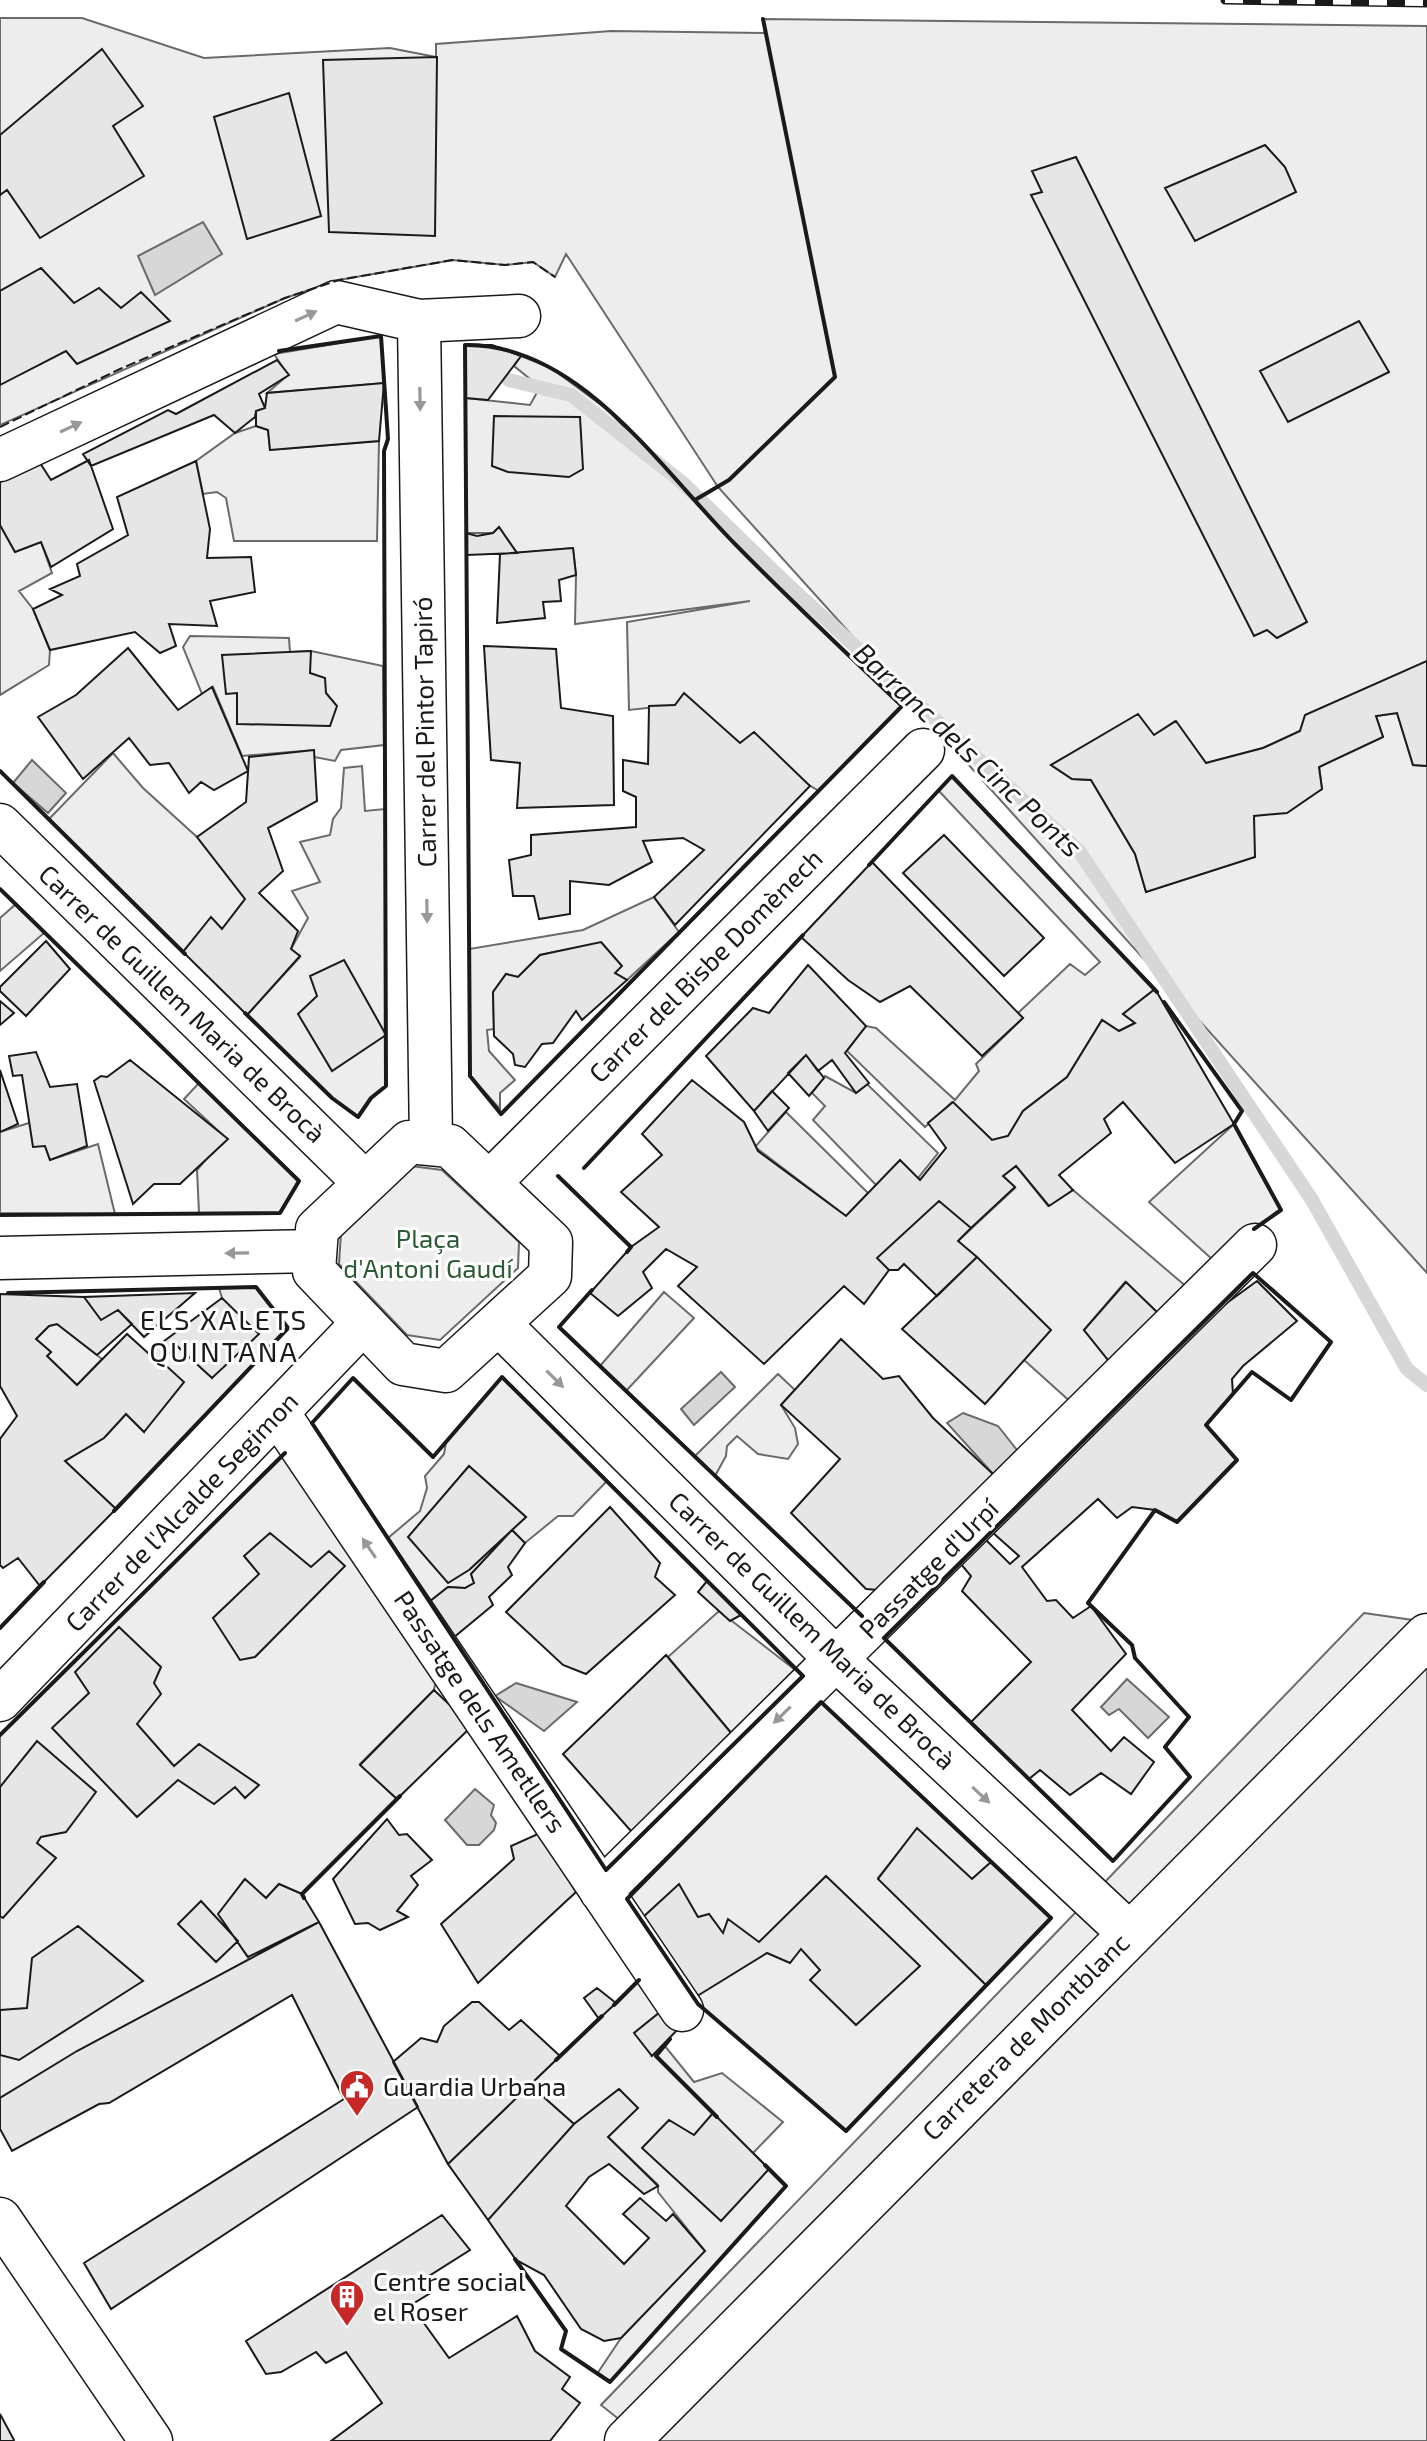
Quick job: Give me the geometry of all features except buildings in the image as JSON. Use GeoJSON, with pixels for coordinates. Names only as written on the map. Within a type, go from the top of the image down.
{"type":"FeatureCollection","features":[{"type":"Feature","properties":{"kind":"street"},"geometry":{"type":"LineString","coordinates":[[0,460],[336,302],[419,321],[519,316]]}},
{"type":"Feature","properties":{"kind":"street","name":"Carrer del Pintor Tapiró"},"geometry":{"type":"LineString","coordinates":[[419,321],[431,1142]]}},
{"type":"Feature","properties":{"kind":"street","name":"Carrer del Bisbe Domènech"},"geometry":{"type":"LineString","coordinates":[[489,1183],[923,750]]}},
{"type":"Feature","properties":{"kind":"street","name":"Carrer de Guillem Maria de Brocà"},"geometry":{"type":"LineString","coordinates":[[0,825],[364,1182]]}},
{"type":"Feature","properties":{"kind":"street"},"geometry":{"type":"LineString","coordinates":[[409,1142],[431,1142],[450,1146],[551,1242],[550,1276],[446,1371],[403,1364],[314,1271],[317,1229],[409,1142]]}},
{"type":"Feature","properties":{"kind":"street","name":"Passatge d'Urpí"},"geometry":{"type":"LineString","coordinates":[[601,1891],[838,1661],[1255,1245]]}},
{"type":"Feature","properties":{"kind":"street"},"geometry":{"type":"LineString","coordinates":[[0,1258],[315,1251]]}},
{"type":"Feature","properties":{"kind":"street","name":"Carrer de l'Alcalde Segimon"},"geometry":{"type":"LineString","coordinates":[[0,1700],[363,1323]]}},
{"type":"Feature","properties":{"kind":"street","name":"Carrer de Guillem Maria de Brocà"},"geometry":{"type":"LineString","coordinates":[[499,1324],[838,1661],[1129,1933]]}},
{"type":"Feature","properties":{"kind":"street","name":"Passatge dels Ametllers"},"geometry":{"type":"LineString","coordinates":[[278,1413],[682,2010]]}},
{"type":"Feature","properties":{"kind":"street","name":"Carretera de Montblanc"},"geometry":{"type":"LineString","coordinates":[[627,2441],[1427,1636]]}},
{"type":"Feature","properties":{"kind":"street"},"geometry":{"type":"LineString","coordinates":[[0,2219],[151,2441]]}},
{"type":"Feature","properties":{"kind":"shaded area"},"geometry":{"type":"Polygon","coordinates":[[[0,18],[82,18],[204,58],[390,48],[436,57],[436,44],[611,31],[765,33],[763,19],[1427,26],[1427,661],[1306,715],[1300,731],[1263,748],[1206,763],[1175,721],[1154,735],[1081,748],[1051,765],[1072,779],[1091,780],[1135,854],[1146,892],[1254,857],[1254,816],[1322,789],[1319,767],[1383,737],[1376,716],[1397,713],[1413,765],[1427,766],[1427,1273],[718,487],[566,254],[555,277],[533,262],[505,265],[453,260],[339,280],[285,298],[0,425],[0,18]]]}},
{"type":"Feature","properties":{"kind":"shaded area"},"geometry":{"type":"Polygon","coordinates":[[[203,222],[222,254],[155,295],[138,256],[203,222]]]}},
{"type":"Feature","properties":{"kind":"shaded area"},"geometry":{"type":"Polygon","coordinates":[[[381,336],[384,383],[267,393],[288,375],[274,354],[381,336]]]}},
{"type":"Feature","properties":{"kind":"shaded area"},"geometry":{"type":"Polygon","coordinates":[[[521,356],[551,368],[608,410],[733,542],[902,706],[819,791],[675,705],[629,710],[627,622],[750,601],[575,624],[573,548],[517,553],[499,527],[493,533],[466,533],[466,398],[530,405],[540,387],[514,366],[521,356]]]}},
{"type":"Feature","properties":{"kind":"shaded area"},"geometry":{"type":"Polygon","coordinates":[[[256,426],[268,430],[270,450],[379,441],[377,541],[234,541],[226,498],[217,492],[203,494],[196,461],[235,433],[256,426]]]}},
{"type":"Feature","properties":{"kind":"shaded area"},"geometry":{"type":"Polygon","coordinates":[[[0,525],[15,552],[41,542],[52,573],[19,591],[33,609],[50,650],[49,665],[0,695],[0,525]]]}},
{"type":"Feature","properties":{"kind":"shaded area"},"geometry":{"type":"Polygon","coordinates":[[[190,636],[289,638],[290,652],[311,651],[383,666],[384,745],[341,750],[335,761],[314,757],[314,750],[242,756],[213,687],[202,694],[183,647],[190,636]]]}},
{"type":"Feature","properties":{"kind":"shaded area"},"geometry":{"type":"Polygon","coordinates":[[[113,753],[143,788],[197,837],[245,899],[222,929],[211,918],[183,952],[49,819],[113,753]]]}},
{"type":"Feature","properties":{"kind":"shaded area"},"geometry":{"type":"Polygon","coordinates":[[[32,760],[66,793],[48,813],[13,783],[32,760]]]}},
{"type":"Feature","properties":{"kind":"shaded area"},"geometry":{"type":"Polygon","coordinates":[[[362,766],[365,811],[385,809],[386,1086],[371,1098],[358,1117],[332,1098],[247,1015],[300,957],[291,949],[308,918],[292,891],[320,882],[300,842],[330,835],[333,819],[341,808],[344,768],[362,766]]]}},
{"type":"Feature","properties":{"kind":"shaded area"},"geometry":{"type":"Polygon","coordinates":[[[952,776],[1155,989],[1123,1014],[1135,1023],[1119,1031],[1102,1020],[1067,1077],[1023,1111],[1008,1136],[992,1140],[952,1102],[925,1127],[847,1051],[866,1026],[876,1028],[955,1100],[979,1071],[976,1064],[1023,1018],[1018,1013],[1070,964],[1085,975],[1100,962],[938,790],[952,776]]]}},
{"type":"Feature","properties":{"kind":"shaded area"},"geometry":{"type":"Polygon","coordinates":[[[654,897],[679,932],[627,980],[615,973],[621,965],[600,943],[540,955],[518,977],[506,974],[493,992],[494,1029],[487,1030],[489,1051],[515,1080],[500,1093],[500,1109],[470,1076],[469,949],[583,930],[654,897]]]}},
{"type":"Feature","properties":{"kind":"shaded area"},"geometry":{"type":"Polygon","coordinates":[[[16,904],[44,933],[0,971],[0,918],[16,904]]]}},
{"type":"Feature","properties":{"kind":"shaded area"},"geometry":{"type":"Polygon","coordinates":[[[825,1076],[856,1093],[867,1084],[938,1153],[918,1178],[876,1185],[813,1120],[825,1106],[812,1093],[825,1076]]]}},
{"type":"Feature","properties":{"kind":"shaded area"},"geometry":{"type":"Polygon","coordinates":[[[199,1083],[299,1181],[280,1213],[199,1213],[197,1170],[225,1137],[184,1099],[199,1083]]]}},
{"type":"Feature","properties":{"kind":"shaded area"},"geometry":{"type":"Polygon","coordinates":[[[786,1112],[868,1193],[846,1216],[755,1147],[786,1112]]]}},
{"type":"Feature","properties":{"kind":"shaded area"},"geometry":{"type":"Polygon","coordinates":[[[29,1123],[45,1146],[50,1160],[98,1144],[115,1214],[0,1213],[0,1132],[29,1123]]]}},
{"type":"Feature","properties":{"kind":"shaded area"},"geometry":{"type":"Polygon","coordinates":[[[1234,1124],[1281,1210],[1214,1261],[1149,1202],[1234,1124]]]}},
{"type":"Feature","properties":{"kind":"shaded area","name":"Plaça d'Antoni Gaudí"},"geometry":{"type":"Polygon","coordinates":[[[411,1166],[442,1170],[519,1242],[518,1268],[440,1340],[407,1335],[339,1264],[341,1233],[411,1166]]]}},
{"type":"Feature","properties":{"kind":"shaded area"},"geometry":{"type":"Polygon","coordinates":[[[1016,1166],[1048,1206],[1073,1190],[1188,1288],[1161,1316],[1125,1282],[1084,1330],[1112,1365],[1073,1404],[1024,1360],[1050,1330],[958,1241],[1015,1188],[1003,1176],[1016,1166]]]}},
{"type":"Feature","properties":{"kind":"shaded area"},"geometry":{"type":"Polygon","coordinates":[[[256,1287],[288,1328],[116,1509],[65,1461],[104,1438],[126,1414],[144,1432],[162,1362],[176,1345],[212,1378],[222,1298],[219,1288],[256,1287]]]}},
{"type":"Feature","properties":{"kind":"shaded area"},"geometry":{"type":"Polygon","coordinates":[[[664,1292],[694,1318],[626,1391],[600,1366],[664,1292]]]}},
{"type":"Feature","properties":{"kind":"shaded area"},"geometry":{"type":"Polygon","coordinates":[[[57,1324],[102,1359],[77,1385],[47,1356],[51,1352],[36,1339],[49,1326],[57,1324]]]}},
{"type":"Feature","properties":{"kind":"shaded area"},"geometry":{"type":"Polygon","coordinates":[[[721,1372],[735,1387],[694,1425],[681,1409],[721,1372]]]}},
{"type":"Feature","properties":{"kind":"shaded area"},"geometry":{"type":"Polygon","coordinates":[[[778,1374],[795,1390],[781,1405],[795,1428],[798,1444],[788,1459],[758,1454],[737,1436],[727,1446],[726,1456],[715,1476],[695,1456],[778,1374]]]}},
{"type":"Feature","properties":{"kind":"shaded area"},"geometry":{"type":"Polygon","coordinates":[[[502,1377],[607,1481],[573,1516],[558,1516],[525,1543],[512,1530],[526,1517],[469,1466],[409,1537],[469,1570],[509,1533],[471,1574],[474,1583],[465,1588],[448,1587],[429,1602],[388,1538],[420,1511],[427,1488],[425,1476],[444,1454],[446,1442],[502,1377]]]}},
{"type":"Feature","properties":{"kind":"shaded area"},"geometry":{"type":"Polygon","coordinates":[[[963,1413],[998,1426],[1017,1450],[994,1475],[947,1423],[963,1413]]]}},
{"type":"Feature","properties":{"kind":"shaded area"},"geometry":{"type":"Polygon","coordinates":[[[284,1453],[437,1674],[434,1690],[360,1764],[397,1799],[302,1894],[279,1884],[266,1898],[244,1880],[219,1914],[249,1959],[0,2098],[0,1735],[284,1453]]]}},
{"type":"Feature","properties":{"kind":"shaded area"},"geometry":{"type":"Polygon","coordinates":[[[719,1611],[803,1676],[737,1740],[668,1657],[719,1611]]]}},
{"type":"Feature","properties":{"kind":"shaded area"},"geometry":{"type":"Polygon","coordinates":[[[1364,1613],[1427,1622],[1427,2441],[646,2441],[601,2405],[1364,1613]]]}},
{"type":"Feature","properties":{"kind":"shaded area"},"geometry":{"type":"Polygon","coordinates":[[[1127,1679],[1169,1717],[1148,1738],[1119,1709],[1109,1715],[1101,1707],[1127,1679]]]}},
{"type":"Feature","properties":{"kind":"shaded area"},"geometry":{"type":"Polygon","coordinates":[[[516,1683],[577,1702],[544,1731],[495,1696],[516,1683]]]}},
{"type":"Feature","properties":{"kind":"shaded area"},"geometry":{"type":"Polygon","coordinates":[[[821,1702],[991,1862],[972,1879],[917,1829],[878,1878],[986,1985],[846,2131],[698,2004],[627,1899],[821,1702]]]}},
{"type":"Feature","properties":{"kind":"shaded area"},"geometry":{"type":"Polygon","coordinates":[[[475,1789],[494,1805],[491,1815],[496,1823],[494,1830],[479,1845],[467,1845],[445,1820],[475,1789]]]}},
{"type":"Feature","properties":{"kind":"shaded area"},"geometry":{"type":"Polygon","coordinates":[[[639,1980],[665,2008],[652,2055],[665,2046],[694,2082],[722,2073],[783,2122],[753,2153],[786,2186],[610,2382],[597,2374],[621,2338],[704,2250],[658,2192],[658,2185],[608,2137],[637,2108],[619,2089],[574,2124],[530,2085],[639,1980]]]}},
{"type":"Feature","properties":{"kind":"waterway","name":"Barranc dels Cinc Ponts"},"geometry":{"type":"LineString","coordinates":[[509,380],[571,395],[683,483],[787,584],[1079,851],[1312,1200],[1407,1369],[1427,1385]]}},
{"type":"Feature","properties":{"kind":"railway"},"geometry":{"type":"LineString","coordinates":[[1225,0],[1427,3]]}},
{"type":"Feature","properties":{"kind":"fence"},"geometry":{"type":"LineString","coordinates":[[0,427],[120,369],[285,298],[339,280],[452,260],[505,265],[533,262],[555,277]]}},
{"type":"Feature","properties":{"kind":"wall"},"geometry":{"type":"LineString","coordinates":[[695,500],[729,480],[835,377],[763,19]]}},
{"type":"Feature","properties":{"kind":"wall"},"geometry":{"type":"LineString","coordinates":[[245,1013],[332,1098],[358,1117],[371,1098],[386,1086],[384,451],[388,439],[381,336],[279,351]]}},
{"type":"Feature","properties":{"kind":"wall"},"geometry":{"type":"LineString","coordinates":[[465,345],[507,350],[546,365],[582,388],[616,417],[736,545],[902,706],[501,1114],[470,1076],[465,345]]}},
{"type":"Feature","properties":{"kind":"wall"},"geometry":{"type":"LineString","coordinates":[[0,771],[185,954]]}},
{"type":"Feature","properties":{"kind":"wall"},"geometry":{"type":"LineString","coordinates":[[869,865],[952,776],[1157,992]]}},
{"type":"Feature","properties":{"kind":"wall"},"geometry":{"type":"LineString","coordinates":[[0,889],[299,1181],[280,1213],[0,1215]]}},
{"type":"Feature","properties":{"kind":"wall"},"geometry":{"type":"LineString","coordinates":[[584,1168],[803,935]]}},
{"type":"Feature","properties":{"kind":"wall"},"geometry":{"type":"LineString","coordinates":[[1164,1002],[1242,1111],[1234,1124],[1281,1210],[1254,1229]]}},
{"type":"Feature","properties":{"kind":"wall"},"geometry":{"type":"LineString","coordinates":[[558,1176],[631,1247],[627,1252]]}},
{"type":"Feature","properties":{"kind":"wall"},"geometry":{"type":"LineString","coordinates":[[1253,1273],[1331,1342],[1291,1400],[1252,1372],[1206,1425],[1237,1460],[1177,1522],[1155,1510],[1088,1603],[1132,1645],[1135,1658],[1189,1717],[1165,1747],[1190,1777],[1113,1861],[884,1638],[1253,1273]]}},
{"type":"Feature","properties":{"kind":"wall"},"geometry":{"type":"LineString","coordinates":[[8,1293],[256,1287],[288,1328],[114,1511]]}},
{"type":"Feature","properties":{"kind":"wall"},"geometry":{"type":"LineString","coordinates":[[592,1290],[559,1327],[862,1616]]}},
{"type":"Feature","properties":{"kind":"wall"},"geometry":{"type":"LineString","coordinates":[[502,1377],[803,1676],[606,1870],[312,1423],[353,1378],[433,1457],[502,1377]]}},
{"type":"Feature","properties":{"kind":"wall"},"geometry":{"type":"LineString","coordinates":[[0,1735],[285,1453]]}},
{"type":"Feature","properties":{"kind":"wall"},"geometry":{"type":"LineString","coordinates":[[0,1628],[44,1582]]}},
{"type":"Feature","properties":{"kind":"wall"},"geometry":{"type":"LineString","coordinates":[[821,1702],[1051,1918],[846,2131],[698,2004],[627,1899],[821,1702]]}},
{"type":"Feature","properties":{"kind":"wall"},"geometry":{"type":"LineString","coordinates":[[304,1898],[302,1894],[400,1796]]}},
{"type":"Feature","properties":{"kind":"wall"},"geometry":{"type":"LineString","coordinates":[[614,2005],[639,1980]]}},
{"type":"Feature","properties":{"kind":"wall"},"geometry":{"type":"LineString","coordinates":[[556,2060],[602,2016]]}},
{"type":"Feature","properties":{"kind":"wall"},"geometry":{"type":"LineString","coordinates":[[670,2039],[656,2056],[717,2117]]}},
{"type":"Feature","properties":{"kind":"wall"},"geometry":{"type":"LineString","coordinates":[[515,2259],[566,2331],[561,2349],[610,2382],[786,2186],[765,2165]]}},
{"type":"Feature","properties":{"kind":"place","name":"Guardia Urbana"},"geometry":{"type":"Point","coordinates":[357,2118]}},
{"type":"Feature","properties":{"kind":"place","name":"Centre social el Roser"},"geometry":{"type":"Point","coordinates":[347,2328]}},
{"type":"Feature","properties":{"kind":"district","name":"ELS XALETS QUINTANA"},"geometry":{"type":"Point","coordinates":[224,1336]}}]}
